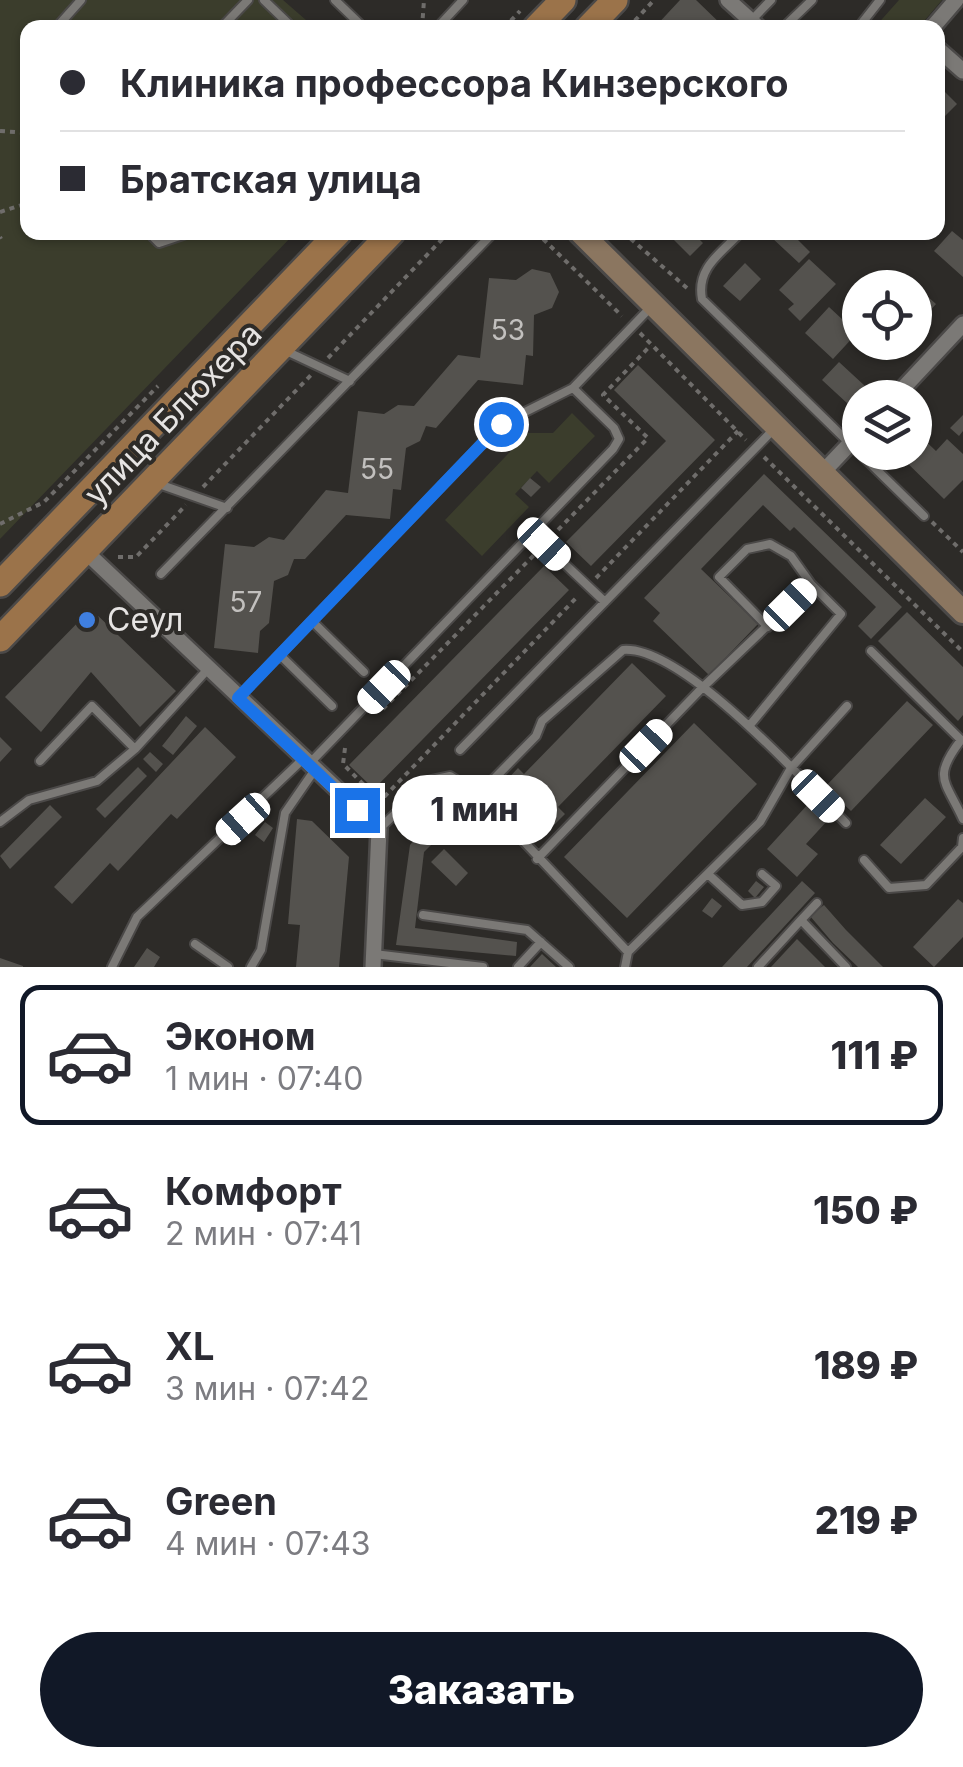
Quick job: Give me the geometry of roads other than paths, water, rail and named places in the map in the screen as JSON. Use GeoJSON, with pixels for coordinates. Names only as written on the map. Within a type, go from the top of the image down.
{"type":"FeatureCollection","features":[{"type":"Feature","properties":{"kind":"main road"},"geometry":{"type":"LineString","coordinates":[[544,20],[563,0]]}},
{"type":"Feature","properties":{"kind":"main road"},"geometry":{"type":"LineString","coordinates":[[596,20],[615,0]]}},
{"type":"Feature","properties":{"kind":"main road","name":"улица Блюхера"},"geometry":{"type":"LineString","coordinates":[[0,584],[328,240]]}},
{"type":"Feature","properties":{"kind":"main road","name":"улица Блюхера"},"geometry":{"type":"LineString","coordinates":[[0,639],[384,240]]}},
{"type":"Feature","properties":{"kind":"street"},"geometry":{"type":"LineString","coordinates":[[728,0],[747,20]]}},
{"type":"Feature","properties":{"kind":"street"},"geometry":{"type":"LineString","coordinates":[[939,20],[956,0]]}},
{"type":"Feature","properties":{"kind":"street"},"geometry":{"type":"LineString","coordinates":[[588,240],[963,612]]}},
{"type":"Feature","properties":{"kind":"street"},"geometry":{"type":"LineString","coordinates":[[911,380],[963,324]]}},
{"type":"Feature","properties":{"kind":"street"},"geometry":{"type":"LineString","coordinates":[[822,473],[842,452]]}},
{"type":"Feature","properties":{"kind":"street"},"geometry":{"type":"LineString","coordinates":[[86,552],[379,829],[373,961]]}},
{"type":"Feature","properties":{"kind":"lane"},"geometry":{"type":"LineString","coordinates":[[63,20],[81,0]]}},
{"type":"Feature","properties":{"kind":"lane"},"geometry":{"type":"LineString","coordinates":[[264,0],[285,20]]}},
{"type":"Feature","properties":{"kind":"lane"},"geometry":{"type":"LineString","coordinates":[[335,0],[356,20]]}},
{"type":"Feature","properties":{"kind":"lane"},"geometry":{"type":"LineString","coordinates":[[444,20],[463,0]]}},
{"type":"Feature","properties":{"kind":"lane"},"geometry":{"type":"LineString","coordinates":[[756,20],[771,0]]}},
{"type":"Feature","properties":{"kind":"lane"},"geometry":{"type":"LineString","coordinates":[[791,20],[812,0]]}},
{"type":"Feature","properties":{"kind":"lane"},"geometry":{"type":"LineString","coordinates":[[864,20],[880,0]]}},
{"type":"Feature","properties":{"kind":"lane"},"geometry":{"type":"LineString","coordinates":[[162,574],[486,240]]}},
{"type":"Feature","properties":{"kind":"lane"},"geometry":{"type":"LineString","coordinates":[[733,240],[705,268],[699,283],[702,299],[842,427]]}},
{"type":"Feature","properties":{"kind":"lane"},"geometry":{"type":"LineString","coordinates":[[238,698],[501,424],[573,388],[652,305]]}},
{"type":"Feature","properties":{"kind":"lane"},"geometry":{"type":"LineString","coordinates":[[280,348],[350,380]]}},
{"type":"Feature","properties":{"kind":"lane"},"geometry":{"type":"LineString","coordinates":[[112,967],[137,917],[308,765],[533,534],[618,439],[614,428],[573,388]]}},
{"type":"Feature","properties":{"kind":"lane"},"geometry":{"type":"LineString","coordinates":[[460,750],[776,428]]}},
{"type":"Feature","properties":{"kind":"lane"},"geometry":{"type":"LineString","coordinates":[[883,470],[924,516]]}},
{"type":"Feature","properties":{"kind":"lane"},"geometry":{"type":"LineString","coordinates":[[152,482],[226,508]]}},
{"type":"Feature","properties":{"kind":"lane"},"geometry":{"type":"LineString","coordinates":[[533,534],[605,602]]}},
{"type":"Feature","properties":{"kind":"lane"},"geometry":{"type":"LineString","coordinates":[[750,725],[841,614],[811,584],[791,556],[770,544],[747,549],[720,578],[768,627]]}},
{"type":"Feature","properties":{"kind":"lane"},"geometry":{"type":"LineString","coordinates":[[537,859],[701,689],[811,584]]}},
{"type":"Feature","properties":{"kind":"lane"},"geometry":{"type":"LineString","coordinates":[[313,622],[364,672]]}},
{"type":"Feature","properties":{"kind":"lane"},"geometry":{"type":"LineString","coordinates":[[479,794],[536,736],[542,721],[623,650],[640,648],[658,656],[750,725],[846,823]]}},
{"type":"Feature","properties":{"kind":"lane"},"geometry":{"type":"LineString","coordinates":[[871,651],[962,739],[943,764],[941,776],[963,819]]}},
{"type":"Feature","properties":{"kind":"lane"},"geometry":{"type":"LineString","coordinates":[[280,655],[332,706]]}},
{"type":"Feature","properties":{"kind":"lane"},"geometry":{"type":"LineString","coordinates":[[0,822],[28,800],[97,781],[135,749],[208,669]]}},
{"type":"Feature","properties":{"kind":"lane"},"geometry":{"type":"LineString","coordinates":[[40,761],[92,706],[135,749]]}},
{"type":"Feature","properties":{"kind":"lane"},"geometry":{"type":"LineString","coordinates":[[625,967],[628,952],[760,822],[791,768],[847,706]]}},
{"type":"Feature","properties":{"kind":"lane"},"geometry":{"type":"LineString","coordinates":[[259,967],[285,813],[308,765]]}},
{"type":"Feature","properties":{"kind":"lane"},"geometry":{"type":"LineString","coordinates":[[379,829],[430,780],[450,776],[479,794],[628,952]]}},
{"type":"Feature","properties":{"kind":"lane"},"geometry":{"type":"LineString","coordinates":[[864,860],[889,888],[926,885],[962,846],[963,838]]}},
{"type":"Feature","properties":{"kind":"lane"},"geometry":{"type":"LineString","coordinates":[[708,875],[742,905],[762,902],[776,886],[762,874]]}},
{"type":"Feature","properties":{"kind":"lane"},"geometry":{"type":"LineString","coordinates":[[758,967],[817,902]]}},
{"type":"Feature","properties":{"kind":"lane"},"geometry":{"type":"LineString","coordinates":[[423,915],[527,930],[569,967]]}},
{"type":"Feature","properties":{"kind":"lane"},"geometry":{"type":"LineString","coordinates":[[801,920],[841,966]]}},
{"type":"Feature","properties":{"kind":"lane"},"geometry":{"type":"LineString","coordinates":[[518,967],[541,942]]}},
{"type":"Feature","properties":{"kind":"lane"},"geometry":{"type":"LineString","coordinates":[[195,944],[228,967]]}},
{"type":"Feature","properties":{"kind":"lane"},"geometry":{"type":"LineString","coordinates":[[251,967],[261,950]]}},
{"type":"Feature","properties":{"kind":"lane"},"geometry":{"type":"LineString","coordinates":[[373,961],[483,967]]}},
{"type":"Feature","properties":{"kind":"place","name":"Сеул"},"geometry":{"type":"Point","coordinates":[87,620]}}]}
